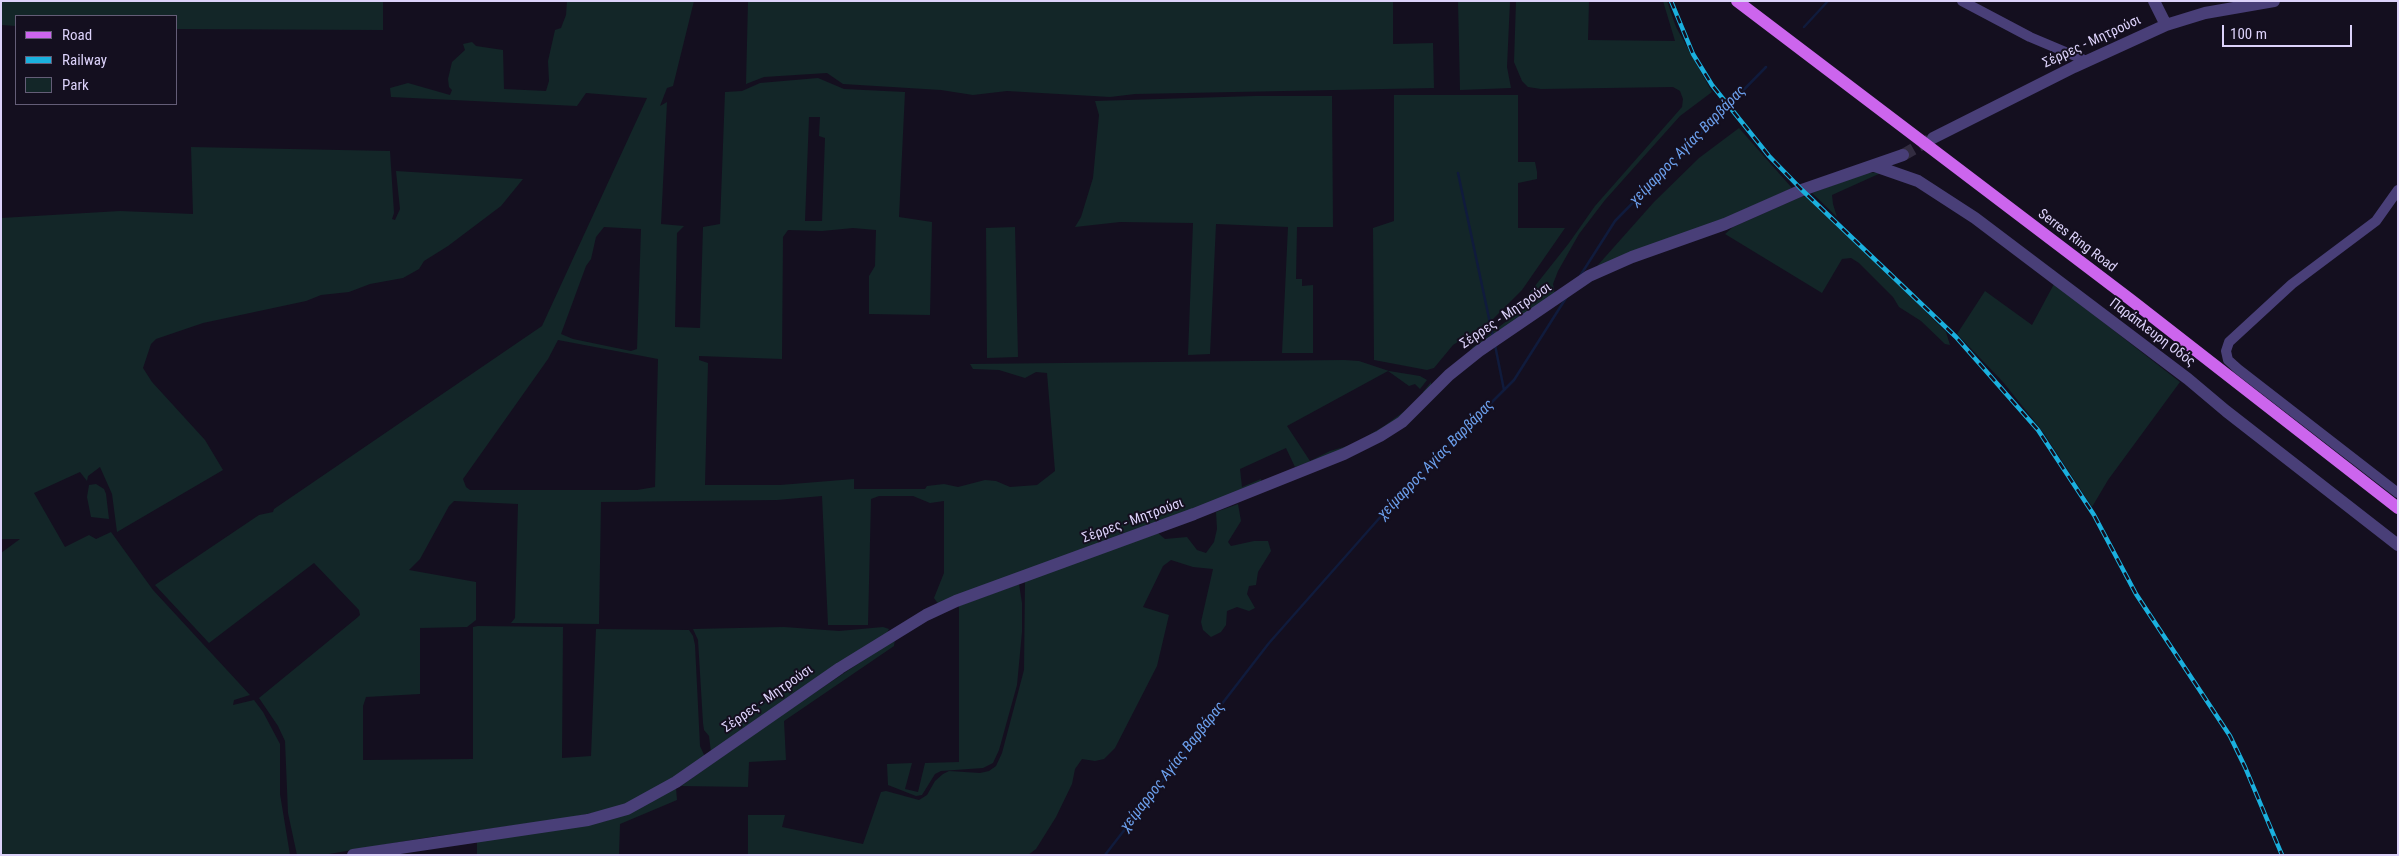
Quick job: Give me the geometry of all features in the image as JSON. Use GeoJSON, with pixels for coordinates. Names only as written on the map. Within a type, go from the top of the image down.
{"type":"FeatureCollection","features":[{"type":"Feature","properties":{"kind":"main road","name":"Serres Ring Road"},"geometry":{"type":"LineString","coordinates":[[1736,1],[2131,300],[2398,508]]}},
{"type":"Feature","properties":{"kind":"street"},"geometry":{"type":"LineString","coordinates":[[1962,1],[2030,37],[2087,61]]}},
{"type":"Feature","properties":{"kind":"street"},"geometry":{"type":"LineString","coordinates":[[2154,1],[2166,25]]}},
{"type":"Feature","properties":{"kind":"street","name":"Σέρρες - Μητρούσι"},"geometry":{"type":"LineString","coordinates":[[1933,138],[2087,61],[2166,25],[2205,13],[2274,1]]}},
{"type":"Feature","properties":{"kind":"street","name":"Σέρρες - Μητρούσι"},"geometry":{"type":"LineString","coordinates":[[353,855],[588,820],[627,810],[676,782],[840,668],[926,615],[956,601],[1186,518],[1309,470],[1380,436],[1408,416],[1450,375],[1509,328],[1555,301],[1590,276],[1632,257],[1725,224],[1802,190],[1903,155]]}},
{"type":"Feature","properties":{"kind":"street","name":"Παράπλευρη Οδός"},"geometry":{"type":"LineString","coordinates":[[1875,166],[1918,181],[1975,218],[2188,378],[2226,411],[2398,545]]}},
{"type":"Feature","properties":{"kind":"street"},"geometry":{"type":"LineString","coordinates":[[2398,190],[2376,221],[2292,284],[2229,342],[2226,350],[2228,360],[2238,369],[2398,493]]}},
{"type":"Feature","properties":{"kind":"green space"},"geometry":{"type":"Polygon","coordinates":[[[1,1],[383,1],[383,30],[178,29],[178,15],[15,15],[15,26],[1,25],[1,1]]]}},
{"type":"Feature","properties":{"kind":"green space"},"geometry":{"type":"Polygon","coordinates":[[[567,1],[694,1],[673,86],[667,88],[660,106],[667,102],[661,224],[684,226],[677,233],[675,327],[700,328],[703,227],[720,224],[725,92],[742,91],[760,83],[818,78],[844,89],[905,92],[899,217],[932,222],[930,315],[869,314],[869,276],[875,266],[876,230],[853,228],[822,231],[788,230],[783,237],[782,359],[699,356],[699,360],[708,363],[705,485],[780,485],[854,479],[854,489],[925,489],[927,486],[944,484],[958,487],[985,480],[996,481],[1010,487],[1037,485],[1055,471],[1047,373],[1036,372],[1025,378],[999,370],[973,369],[970,364],[1344,360],[1359,361],[1389,371],[1420,376],[1427,380],[1420,389],[1415,384],[1409,386],[1388,371],[1287,426],[1310,461],[1330,451],[1354,444],[1384,426],[1420,400],[1424,394],[1423,392],[1431,382],[1431,386],[1416,407],[1353,447],[1295,467],[1286,448],[1240,469],[1242,487],[1261,479],[1262,484],[939,605],[934,598],[944,573],[944,501],[930,503],[913,496],[879,496],[871,499],[868,625],[828,625],[822,496],[777,500],[601,502],[599,624],[511,623],[515,618],[518,504],[454,501],[449,506],[420,559],[409,570],[476,582],[476,620],[467,627],[420,628],[420,694],[366,697],[363,706],[363,760],[473,759],[473,627],[478,626],[563,627],[562,758],[591,756],[596,629],[689,630],[695,645],[700,746],[705,757],[646,796],[622,807],[567,818],[424,838],[323,855],[297,855],[288,813],[285,741],[278,726],[259,698],[358,617],[360,615],[359,610],[314,563],[209,643],[155,585],[259,515],[273,512],[274,509],[542,326],[647,98],[586,93],[577,106],[391,97],[390,88],[408,83],[450,95],[452,90],[449,87],[448,79],[452,62],[465,50],[463,44],[472,42],[476,46],[503,50],[504,89],[546,91],[549,81],[548,61],[555,30],[561,28],[566,15],[567,1]],[[809,117],[805,221],[822,221],[825,138],[819,136],[820,117],[809,117]],[[604,227],[596,237],[591,259],[586,266],[561,334],[573,339],[631,351],[637,349],[641,229],[604,227]],[[558,340],[548,359],[463,479],[466,487],[470,490],[637,490],[655,487],[658,359],[558,340]]]}},
{"type":"Feature","properties":{"kind":"green space"},"geometry":{"type":"Polygon","coordinates":[[[748,1],[1393,1],[1393,44],[1433,43],[1434,88],[1135,94],[1110,97],[1007,91],[973,95],[941,90],[843,84],[827,73],[764,77],[746,84],[748,1]]]}},
{"type":"Feature","properties":{"kind":"green space"},"geometry":{"type":"Polygon","coordinates":[[[1458,1],[1510,1],[1507,67],[1511,88],[1460,90],[1458,1]]]}},
{"type":"Feature","properties":{"kind":"green space"},"geometry":{"type":"Polygon","coordinates":[[[1516,1],[1589,1],[1588,40],[1675,41],[1663,1],[1667,1],[1676,27],[1712,92],[1680,116],[1605,200],[1579,234],[1558,271],[1553,284],[1555,294],[1462,360],[1473,347],[1508,320],[1569,243],[1595,206],[1682,107],[1683,99],[1680,91],[1673,87],[1541,89],[1528,87],[1522,81],[1514,62],[1516,1]]]}},
{"type":"Feature","properties":{"kind":"green space"},"geometry":{"type":"Polygon","coordinates":[[[1394,95],[1518,95],[1518,162],[1535,162],[1537,179],[1518,183],[1518,228],[1565,228],[1522,290],[1493,319],[1453,345],[1434,368],[1427,370],[1374,360],[1373,228],[1394,221],[1394,95]]]}},
{"type":"Feature","properties":{"kind":"green space"},"geometry":{"type":"Polygon","coordinates":[[[1255,96],[1332,96],[1333,227],[1297,227],[1296,279],[1302,279],[1302,286],[1313,285],[1313,353],[1282,353],[1288,227],[1216,224],[1210,354],[1188,355],[1193,223],[1120,222],[1075,227],[1081,217],[1093,178],[1099,115],[1095,101],[1255,96]]]}},
{"type":"Feature","properties":{"kind":"green space"},"geometry":{"type":"Polygon","coordinates":[[[1739,128],[1792,188],[1711,225],[1590,274],[1654,202],[1699,158],[1739,128]]]}},
{"type":"Feature","properties":{"kind":"green space"},"geometry":{"type":"Polygon","coordinates":[[[191,147],[390,151],[394,213],[392,219],[395,220],[400,209],[396,171],[523,179],[501,206],[448,246],[424,261],[419,269],[403,278],[370,284],[349,292],[321,295],[306,301],[203,323],[156,339],[151,344],[143,368],[152,382],[205,440],[223,470],[117,532],[112,494],[100,467],[88,476],[87,481],[80,472],[34,493],[65,547],[89,535],[96,539],[111,532],[153,590],[250,695],[234,700],[233,705],[254,700],[263,712],[280,744],[280,794],[290,855],[1,855],[1,553],[20,539],[1,539],[1,218],[120,211],[193,214],[191,147]]]}},
{"type":"Feature","properties":{"kind":"green space"},"geometry":{"type":"Polygon","coordinates":[[[1883,172],[1832,195],[1837,217],[1812,193],[1866,173],[1883,172]]]}},
{"type":"Feature","properties":{"kind":"green space"},"geometry":{"type":"Polygon","coordinates":[[[1803,196],[1815,201],[1946,332],[1950,345],[1945,344],[1921,321],[1899,307],[1893,297],[1859,263],[1851,258],[1842,259],[1822,293],[1725,234],[1733,227],[1803,196]]]}},
{"type":"Feature","properties":{"kind":"green space"},"geometry":{"type":"Polygon","coordinates":[[[1015,227],[1018,357],[987,358],[986,228],[1015,227]]]}},
{"type":"Feature","properties":{"kind":"green space"},"geometry":{"type":"Polygon","coordinates":[[[2054,284],[2180,382],[2108,480],[2092,507],[2043,432],[2003,382],[1957,334],[1985,291],[2032,325],[2054,284]]]}},
{"type":"Feature","properties":{"kind":"green space"},"geometry":{"type":"Polygon","coordinates":[[[96,484],[104,489],[106,494],[109,519],[91,517],[87,497],[89,485],[96,484]]]}},
{"type":"Feature","properties":{"kind":"green space"},"geometry":{"type":"Polygon","coordinates":[[[1238,504],[1241,521],[1228,542],[1231,546],[1254,541],[1268,541],[1271,551],[1258,572],[1256,585],[1249,586],[1247,594],[1255,608],[1249,611],[1237,607],[1227,611],[1226,625],[1221,632],[1211,637],[1203,630],[1201,622],[1213,569],[1193,567],[1171,560],[1163,566],[1143,607],[1169,615],[1157,666],[1115,748],[1104,759],[1095,761],[1082,759],[1075,769],[1072,784],[1056,817],[1036,849],[1028,855],[748,855],[748,815],[785,815],[782,827],[863,844],[881,792],[886,791],[919,800],[927,795],[935,781],[949,771],[980,773],[989,771],[996,766],[1002,753],[1024,670],[1025,581],[1158,533],[1165,539],[1187,537],[1197,550],[1206,553],[1214,542],[1217,529],[1216,512],[1238,504]]]}},
{"type":"Feature","properties":{"kind":"green space"},"geometry":{"type":"Polygon","coordinates":[[[1019,584],[1022,603],[1022,632],[1017,685],[999,750],[993,763],[983,768],[941,771],[935,774],[922,795],[916,796],[888,785],[887,764],[912,763],[905,789],[918,792],[925,763],[959,762],[959,606],[1019,584]]]}},
{"type":"Feature","properties":{"kind":"green space"},"geometry":{"type":"Polygon","coordinates":[[[784,627],[839,631],[883,627],[889,629],[887,633],[711,752],[709,736],[704,730],[698,640],[693,629],[784,627]]]}},
{"type":"Feature","properties":{"kind":"green space"},"geometry":{"type":"Polygon","coordinates":[[[895,639],[894,646],[784,721],[786,760],[749,762],[748,787],[681,786],[774,720],[895,639]]]}},
{"type":"Feature","properties":{"kind":"green space"},"geometry":{"type":"Polygon","coordinates":[[[676,788],[677,800],[620,824],[619,855],[477,855],[477,841],[606,821],[676,788]]]}},
{"type":"Feature","properties":{"kind":"waterway","name":"χείμαρρος Αγίας Βαρβάρας"},"geometry":{"type":"LineString","coordinates":[[1804,27],[1828,1]]}},
{"type":"Feature","properties":{"kind":"waterway","name":"χείμαρρος Αγίας Βαρβάρας"},"geometry":{"type":"LineString","coordinates":[[1580,276],[1615,221],[1766,67]]}},
{"type":"Feature","properties":{"kind":"waterway"},"geometry":{"type":"LineString","coordinates":[[1458,173],[1493,337]]}},
{"type":"Feature","properties":{"kind":"waterway","name":"χείμαρρος Αγίας Βαρβάρας"},"geometry":{"type":"LineString","coordinates":[[1105,855],[1269,643],[1406,488],[1514,380],[1566,298]]}},
{"type":"Feature","properties":{"kind":"waterway"},"geometry":{"type":"LineString","coordinates":[[1495,345],[1504,390]]}},
{"type":"Feature","properties":{"kind":"tunnel"},"geometry":{"type":"LineString","coordinates":[[1903,155],[1933,138]]}},
{"type":"Feature","properties":{"kind":"railway"},"geometry":{"type":"LineString","coordinates":[[1671,1],[1693,54],[1712,85],[1769,156],[1956,337],[2038,430],[2094,515],[2136,594],[2230,736],[2282,855]]}}]}
